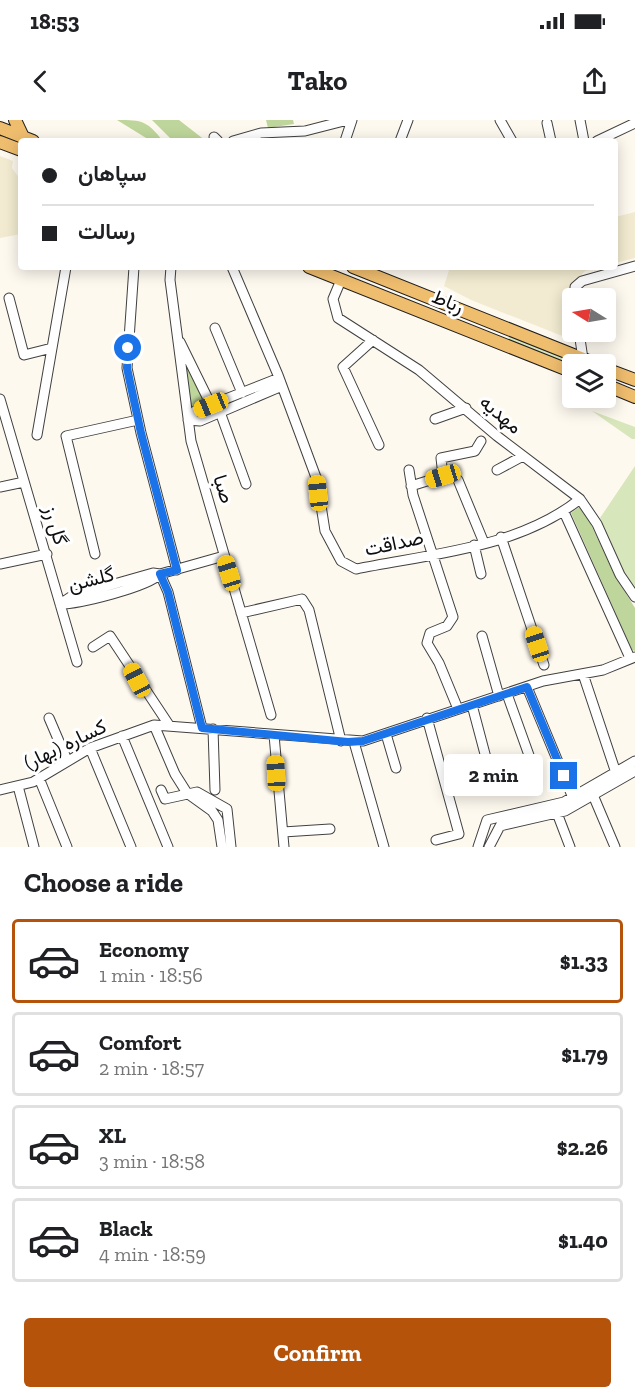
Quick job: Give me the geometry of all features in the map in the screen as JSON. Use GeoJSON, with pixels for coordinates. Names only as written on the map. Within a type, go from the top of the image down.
{"type":"FeatureCollection","features":[{"type":"Feature","properties":{"kind":"main road"},"geometry":{"type":"LineString","coordinates":[[18,149],[3,143],[6,123],[27,138]]}},
{"type":"Feature","properties":{"kind":"main road","name":"رباط"},"geometry":{"type":"LineString","coordinates":[[316,270],[562,368]]}},
{"type":"Feature","properties":{"kind":"main road","name":"رباط"},"geometry":{"type":"LineString","coordinates":[[360,270],[570,354]]}},
{"type":"Feature","properties":{"kind":"main road"},"geometry":{"type":"LineString","coordinates":[[472,332],[478,317]]}},
{"type":"Feature","properties":{"kind":"main road"},"geometry":{"type":"LineString","coordinates":[[616,373],[635,380]]}},
{"type":"Feature","properties":{"kind":"main road"},"geometry":{"type":"LineString","coordinates":[[616,389],[635,396]]}},
{"type":"Feature","properties":{"kind":"street"},"geometry":{"type":"LineString","coordinates":[[244,138],[261,133],[287,136],[350,120],[346,138]]}},
{"type":"Feature","properties":{"kind":"street"},"geometry":{"type":"LineString","coordinates":[[401,138],[408,120]]}},
{"type":"Feature","properties":{"kind":"street"},"geometry":{"type":"LineString","coordinates":[[500,120],[510,138]]}},
{"type":"Feature","properties":{"kind":"street"},"geometry":{"type":"LineString","coordinates":[[580,120],[583,138]]}},
{"type":"Feature","properties":{"kind":"street"},"geometry":{"type":"LineString","coordinates":[[547,123],[550,138]]}},
{"type":"Feature","properties":{"kind":"street"},"geometry":{"type":"LineString","coordinates":[[603,138],[635,123]]}},
{"type":"Feature","properties":{"kind":"street"},"geometry":{"type":"LineString","coordinates":[[575,288],[582,281],[635,266]]}},
{"type":"Feature","properties":{"kind":"street"},"geometry":{"type":"LineString","coordinates":[[38,435],[65,270]]}},
{"type":"Feature","properties":{"kind":"street"},"geometry":{"type":"LineString","coordinates":[[134,270],[127,368],[138,420],[177,570]]}},
{"type":"Feature","properties":{"kind":"street","name":"صبا"},"geometry":{"type":"LineString","coordinates":[[171,270],[177,336],[191,441],[271,715]]}},
{"type":"Feature","properties":{"kind":"street","name":"صداقت"},"geometry":{"type":"LineString","coordinates":[[233,270],[281,382],[317,480],[325,531],[341,561],[356,569],[479,544],[538,525],[564,512],[580,498]]}},
{"type":"Feature","properties":{"kind":"street","name":"مهدیه"},"geometry":{"type":"LineString","coordinates":[[341,280],[333,299],[338,318],[419,370],[523,456],[580,498],[597,524],[620,575],[635,597]]}},
{"type":"Feature","properties":{"kind":"street"},"geometry":{"type":"LineString","coordinates":[[9,298],[24,355],[52,348]]}},
{"type":"Feature","properties":{"kind":"street"},"geometry":{"type":"LineString","coordinates":[[215,328],[242,393]]}},
{"type":"Feature","properties":{"kind":"street"},"geometry":{"type":"LineString","coordinates":[[177,336],[211,405]]}},
{"type":"Feature","properties":{"kind":"street"},"geometry":{"type":"LineString","coordinates":[[373,340],[342,368],[379,445]]}},
{"type":"Feature","properties":{"kind":"street"},"geometry":{"type":"LineString","coordinates":[[188,420],[195,411],[242,393],[281,382]]}},
{"type":"Feature","properties":{"kind":"street"},"geometry":{"type":"LineString","coordinates":[[188,420],[200,421],[281,382]]}},
{"type":"Feature","properties":{"kind":"street","name":"گل رز"},"geometry":{"type":"LineString","coordinates":[[0,399],[77,662]]}},
{"type":"Feature","properties":{"kind":"street"},"geometry":{"type":"LineString","coordinates":[[435,419],[466,408]]}},
{"type":"Feature","properties":{"kind":"street"},"geometry":{"type":"LineString","coordinates":[[220,412],[246,484]]}},
{"type":"Feature","properties":{"kind":"street"},"geometry":{"type":"LineString","coordinates":[[95,554],[66,435],[138,420]]}},
{"type":"Feature","properties":{"kind":"street"},"geometry":{"type":"LineString","coordinates":[[411,486],[443,476],[441,458],[475,451],[481,441]]}},
{"type":"Feature","properties":{"kind":"street"},"geometry":{"type":"LineString","coordinates":[[497,470],[523,456]]}},
{"type":"Feature","properties":{"kind":"street"},"geometry":{"type":"LineString","coordinates":[[409,470],[411,486],[453,617],[447,626],[430,633],[427,643],[439,663],[458,709]]}},
{"type":"Feature","properties":{"kind":"street"},"geometry":{"type":"LineString","coordinates":[[458,480],[479,544],[481,574]]}},
{"type":"Feature","properties":{"kind":"street"},"geometry":{"type":"LineString","coordinates":[[0,487],[24,482]]}},
{"type":"Feature","properties":{"kind":"street"},"geometry":{"type":"LineString","coordinates":[[564,512],[633,657]]}},
{"type":"Feature","properties":{"kind":"street"},"geometry":{"type":"LineString","coordinates":[[501,537],[544,665]]}},
{"type":"Feature","properties":{"kind":"street"},"geometry":{"type":"LineString","coordinates":[[0,564],[47,554]]}},
{"type":"Feature","properties":{"kind":"street","name":"گلشن"},"geometry":{"type":"LineString","coordinates":[[60,604],[75,604],[155,579],[160,574],[224,556]]}},
{"type":"Feature","properties":{"kind":"street"},"geometry":{"type":"LineString","coordinates":[[160,574],[168,592],[202,728]]}},
{"type":"Feature","properties":{"kind":"street"},"geometry":{"type":"LineString","coordinates":[[241,613],[302,599],[309,610],[341,741]]}},
{"type":"Feature","properties":{"kind":"street"},"geometry":{"type":"LineString","coordinates":[[93,647],[110,636],[116,641],[137,680],[151,696],[169,726]]}},
{"type":"Feature","properties":{"kind":"street"},"geometry":{"type":"LineString","coordinates":[[482,636],[503,695],[535,772]]}},
{"type":"Feature","properties":{"kind":"street","name":"کساره (بهار)"},"geometry":{"type":"LineString","coordinates":[[0,790],[39,778],[90,748],[154,725],[354,742],[386,734],[427,718],[543,681],[603,670],[633,657]]}},
{"type":"Feature","properties":{"kind":"street"},"geometry":{"type":"LineString","coordinates":[[583,674],[616,773]]}},
{"type":"Feature","properties":{"kind":"street"},"geometry":{"type":"LineString","coordinates":[[527,687],[573,798]]}},
{"type":"Feature","properties":{"kind":"street"},"geometry":{"type":"LineString","coordinates":[[472,705],[494,788]]}},
{"type":"Feature","properties":{"kind":"street"},"geometry":{"type":"LineString","coordinates":[[49,718],[67,760]]}},
{"type":"Feature","properties":{"kind":"street"},"geometry":{"type":"LineString","coordinates":[[427,718],[459,834],[436,840]]}},
{"type":"Feature","properties":{"kind":"street"},"geometry":{"type":"LineString","coordinates":[[154,725],[175,774],[188,793],[212,811],[218,820],[222,847]]}},
{"type":"Feature","properties":{"kind":"street"},"geometry":{"type":"LineString","coordinates":[[213,729],[215,790]]}},
{"type":"Feature","properties":{"kind":"street"},"geometry":{"type":"LineString","coordinates":[[386,734],[396,768]]}},
{"type":"Feature","properties":{"kind":"street"},"geometry":{"type":"LineString","coordinates":[[274,735],[284,847]]}},
{"type":"Feature","properties":{"kind":"street"},"geometry":{"type":"LineString","coordinates":[[122,736],[168,847]]}},
{"type":"Feature","properties":{"kind":"street"},"geometry":{"type":"LineString","coordinates":[[354,742],[384,847]]}},
{"type":"Feature","properties":{"kind":"street"},"geometry":{"type":"LineString","coordinates":[[90,748],[131,847]]}},
{"type":"Feature","properties":{"kind":"street"},"geometry":{"type":"LineString","coordinates":[[478,847],[487,820],[546,808],[573,798],[635,761]]}},
{"type":"Feature","properties":{"kind":"street"},"geometry":{"type":"LineString","coordinates":[[489,847],[500,826],[557,813],[635,771]]}},
{"type":"Feature","properties":{"kind":"street"},"geometry":{"type":"LineString","coordinates":[[39,778],[67,847]]}},
{"type":"Feature","properties":{"kind":"street"},"geometry":{"type":"LineString","coordinates":[[18,786],[34,847]]}},
{"type":"Feature","properties":{"kind":"street"},"geometry":{"type":"LineString","coordinates":[[161,790],[165,799],[196,792],[227,809],[230,816],[231,847]]}},
{"type":"Feature","properties":{"kind":"street"},"geometry":{"type":"LineString","coordinates":[[593,795],[615,847]]}},
{"type":"Feature","properties":{"kind":"street"},"geometry":{"type":"LineString","coordinates":[[557,813],[570,847]]}},
{"type":"Feature","properties":{"kind":"street"},"geometry":{"type":"LineString","coordinates":[[283,832],[330,829]]}},
{"type":"Feature","properties":{"kind":"shaded area"},"geometry":{"type":"Polygon","coordinates":[[[0,156],[13,161],[12,168],[18,176],[18,235],[0,238],[0,156]]]}},
{"type":"Feature","properties":{"kind":"shaded area"},"geometry":{"type":"Polygon","coordinates":[[[635,212],[635,258],[618,262],[618,216],[635,212]]]}},
{"type":"Feature","properties":{"kind":"shaded area"},"geometry":{"type":"Polygon","coordinates":[[[449,270],[589,270],[585,271],[575,282],[574,288],[562,288],[562,336],[471,300],[444,286],[449,270]]]}},
{"type":"Feature","properties":{"kind":"green space"},"geometry":{"type":"Polygon","coordinates":[[[117,120],[144,123],[160,138],[146,138],[117,120]]]}},
{"type":"Feature","properties":{"kind":"green space"},"geometry":{"type":"Polygon","coordinates":[[[152,120],[179,120],[202,138],[170,138],[152,120]]]}},
{"type":"Feature","properties":{"kind":"green space"},"geometry":{"type":"Polygon","coordinates":[[[266,120],[293,120],[294,124],[268,128],[266,120]]]}},
{"type":"Feature","properties":{"kind":"green space"},"geometry":{"type":"Polygon","coordinates":[[[509,336],[562,356],[562,361],[508,340],[509,336]]]}},
{"type":"Feature","properties":{"kind":"green space"},"geometry":{"type":"Polygon","coordinates":[[[183,349],[206,403],[191,408],[183,349]]]}},
{"type":"Feature","properties":{"kind":"green space"},"geometry":{"type":"Polygon","coordinates":[[[592,411],[635,427],[635,439],[632,439],[592,411]]]}},
{"type":"Feature","properties":{"kind":"green space"},"geometry":{"type":"Polygon","coordinates":[[[635,466],[635,588],[626,576],[600,518],[635,466]]]}},
{"type":"Feature","properties":{"kind":"green space"},"geometry":{"type":"Polygon","coordinates":[[[579,507],[587,516],[614,574],[635,608],[635,651],[632,650],[571,513],[579,507]]]}},
{"type":"Feature","properties":{"kind":"route"},"geometry":{"type":"LineString","coordinates":[[128,348],[127,368],[141,433],[177,570],[160,574],[168,592],[202,728],[348,742],[363,741],[427,718],[527,687],[564,776]]}}]}
